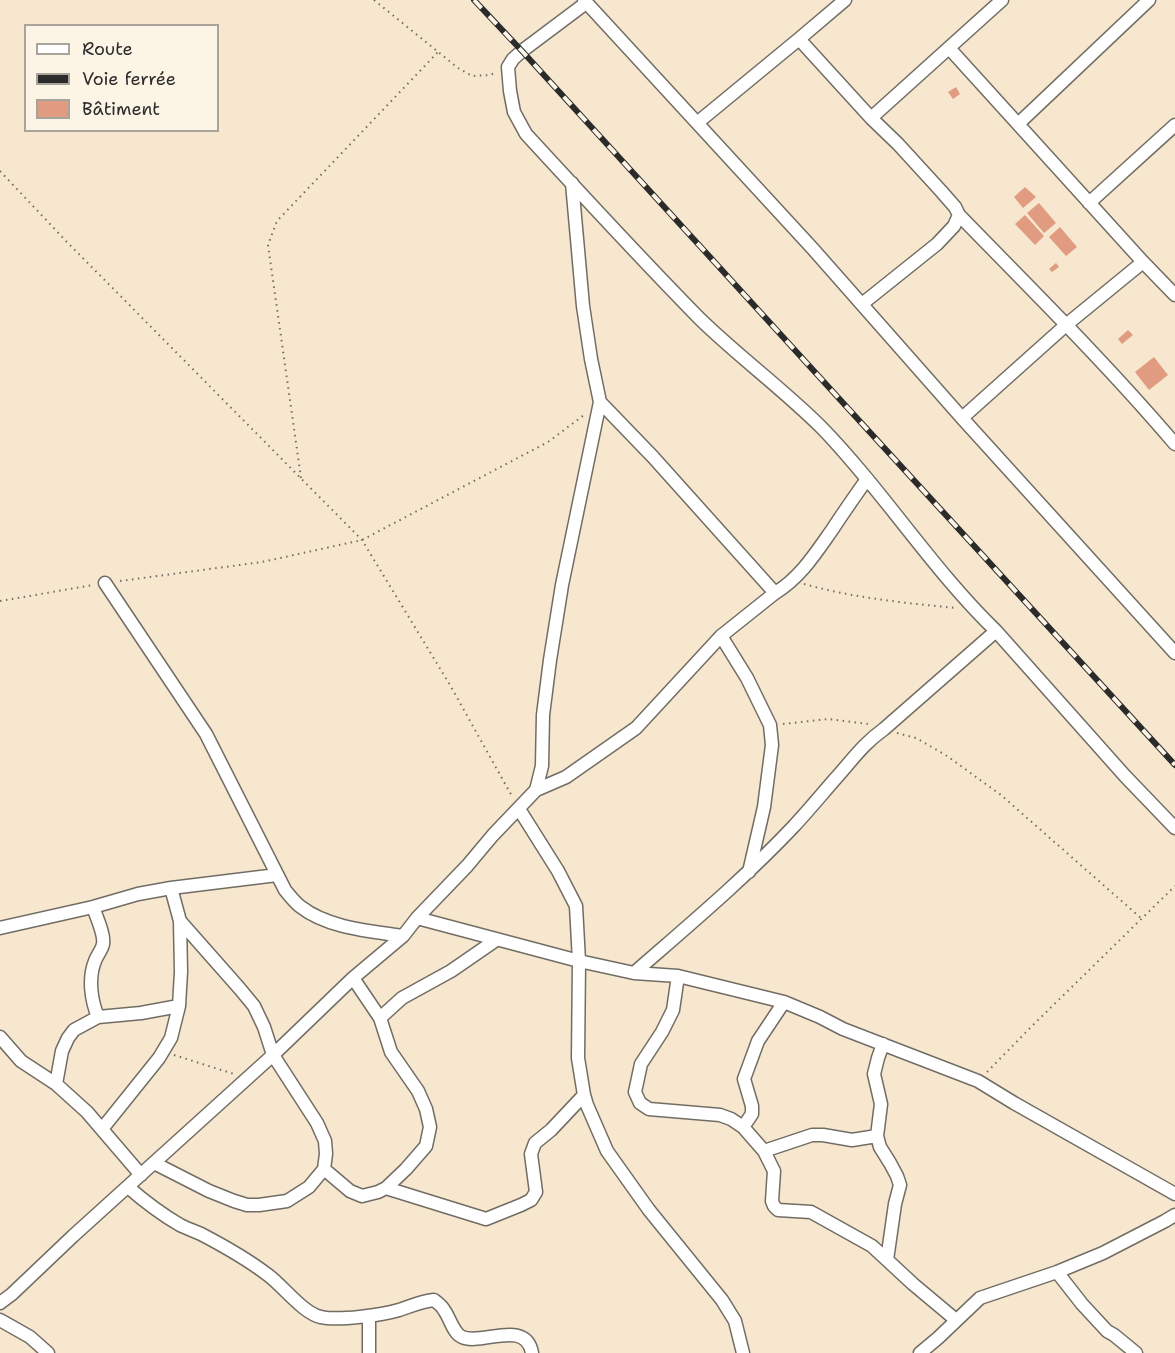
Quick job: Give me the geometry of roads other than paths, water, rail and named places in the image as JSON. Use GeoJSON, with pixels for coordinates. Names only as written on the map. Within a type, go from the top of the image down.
{"type":"FeatureCollection","features":[{"type":"Feature","properties":{"kind":"street"},"geometry":{"type":"LineString","coordinates":[[697,123],[845,0]]}},
{"type":"Feature","properties":{"kind":"street"},"geometry":{"type":"LineString","coordinates":[[871,118],[1002,0]]}},
{"type":"Feature","properties":{"kind":"street"},"geometry":{"type":"LineString","coordinates":[[1018,124],[1149,0]]}},
{"type":"Feature","properties":{"kind":"street"},"geometry":{"type":"LineString","coordinates":[[1175,653],[862,304],[585,1],[513,59],[508,67],[510,91],[514,111],[526,134],[701,320],[822,429],[973,609],[1175,828]]}},
{"type":"Feature","properties":{"kind":"street"},"geometry":{"type":"LineString","coordinates":[[799,39],[941,191],[959,215],[1145,408],[1175,444]]}},
{"type":"Feature","properties":{"kind":"street"},"geometry":{"type":"LineString","coordinates":[[949,48],[1175,295]]}},
{"type":"Feature","properties":{"kind":"street"},"geometry":{"type":"LineString","coordinates":[[1089,203],[1175,125]]}},
{"type":"Feature","properties":{"kind":"street"},"geometry":{"type":"LineString","coordinates":[[536,790],[542,766],[543,715],[562,585],[600,402],[583,306],[572,183]]}},
{"type":"Feature","properties":{"kind":"street"},"geometry":{"type":"LineString","coordinates":[[862,304],[937,244],[954,226],[959,215]]}},
{"type":"Feature","properties":{"kind":"street"},"geometry":{"type":"LineString","coordinates":[[962,417],[1066,325],[1143,262]]}},
{"type":"Feature","properties":{"kind":"street"},"geometry":{"type":"LineString","coordinates":[[600,402],[653,457],[775,593]]}},
{"type":"Feature","properties":{"kind":"street"},"geometry":{"type":"LineString","coordinates":[[0,1303],[273,1055],[353,978],[403,936],[536,790],[566,777],[636,728],[722,636],[793,581],[819,549],[867,480]]}},
{"type":"Feature","properties":{"kind":"street"},"geometry":{"type":"LineString","coordinates":[[105,583],[206,734],[285,890],[301,907],[324,920],[354,929],[403,936]]}},
{"type":"Feature","properties":{"kind":"street"},"geometry":{"type":"LineString","coordinates":[[634,973],[748,873],[801,819],[870,739],[996,632]]}},
{"type":"Feature","properties":{"kind":"street"},"geometry":{"type":"LineString","coordinates":[[722,636],[747,678],[770,725],[772,745],[764,807],[748,873]]}},
{"type":"Feature","properties":{"kind":"street"},"geometry":{"type":"LineString","coordinates":[[519,809],[570,890],[576,906],[579,961],[578,1058],[584,1095],[607,1152],[649,1210],[722,1300],[735,1321],[743,1353]]}},
{"type":"Feature","properties":{"kind":"street"},"geometry":{"type":"LineString","coordinates":[[0,928],[93,907],[138,894],[277,875]]}},
{"type":"Feature","properties":{"kind":"street"},"geometry":{"type":"LineString","coordinates":[[102,1129],[159,1058],[176,1025],[180,1006],[180,921],[171,888]]}},
{"type":"Feature","properties":{"kind":"street"},"geometry":{"type":"LineString","coordinates":[[93,907],[104,943],[94,963],[91,992],[98,1017]]}},
{"type":"Feature","properties":{"kind":"street"},"geometry":{"type":"LineString","coordinates":[[417,918],[579,961],[634,973],[678,976],[784,1002],[843,1029],[978,1081],[1175,1194]]}},
{"type":"Feature","properties":{"kind":"street"},"geometry":{"type":"LineString","coordinates":[[154,1163],[234,1201],[247,1205],[259,1205],[286,1201],[309,1186],[324,1170],[326,1154],[325,1141],[311,1114],[273,1055],[254,1006],[180,921]]}},
{"type":"Feature","properties":{"kind":"street"},"geometry":{"type":"LineString","coordinates":[[380,1018],[402,998],[452,971],[496,940]]}},
{"type":"Feature","properties":{"kind":"street"},"geometry":{"type":"LineString","coordinates":[[678,976],[673,1010],[641,1064],[635,1092],[640,1103],[649,1109],[720,1115],[743,1127],[764,1151],[774,1171],[772,1201],[778,1210],[811,1212],[872,1246],[956,1320]]}},
{"type":"Feature","properties":{"kind":"street"},"geometry":{"type":"LineString","coordinates":[[324,1170],[350,1191],[362,1196],[386,1188],[426,1146],[430,1127],[426,1109],[418,1091],[391,1052],[380,1018],[353,978]]}},
{"type":"Feature","properties":{"kind":"street"},"geometry":{"type":"LineString","coordinates":[[743,1127],[752,1114],[744,1079],[758,1041],[784,1002]]}},
{"type":"Feature","properties":{"kind":"street"},"geometry":{"type":"LineString","coordinates":[[56,1084],[62,1051],[74,1030],[98,1017],[180,1006]]}},
{"type":"Feature","properties":{"kind":"street"},"geometry":{"type":"LineString","coordinates":[[0,1036],[21,1060],[56,1084],[87,1112],[141,1175]]}},
{"type":"Feature","properties":{"kind":"street"},"geometry":{"type":"LineString","coordinates":[[884,1044],[874,1074],[880,1104],[877,1136],[880,1147],[900,1185],[887,1260]]}},
{"type":"Feature","properties":{"kind":"street"},"geometry":{"type":"LineString","coordinates":[[386,1188],[486,1219],[531,1200],[536,1192],[531,1154],[535,1143],[551,1130],[584,1095]]}},
{"type":"Feature","properties":{"kind":"street"},"geometry":{"type":"LineString","coordinates":[[764,1151],[812,1135],[852,1140],[877,1136]]}},
{"type":"Feature","properties":{"kind":"street"},"geometry":{"type":"LineString","coordinates":[[128,1187],[161,1213],[226,1248],[267,1275],[299,1304],[318,1317],[333,1319],[369,1316],[397,1311],[427,1300],[434,1300],[445,1310],[459,1336],[467,1339],[504,1335],[521,1336],[528,1342],[532,1353]]}},
{"type":"Feature","properties":{"kind":"street"},"geometry":{"type":"LineString","coordinates":[[920,1353],[980,1298],[1057,1272],[1103,1253],[1175,1215]]}},
{"type":"Feature","properties":{"kind":"street"},"geometry":{"type":"LineString","coordinates":[[1057,1272],[1107,1331],[1136,1353]]}},
{"type":"Feature","properties":{"kind":"street"},"geometry":{"type":"LineString","coordinates":[[369,1316],[369,1353]]}},
{"type":"Feature","properties":{"kind":"street"},"geometry":{"type":"LineString","coordinates":[[0,1320],[30,1337],[48,1353]]}},
{"type":"Feature","properties":{"kind":"railway"},"geometry":{"type":"LineString","coordinates":[[474,0],[1175,765]]}}]}
